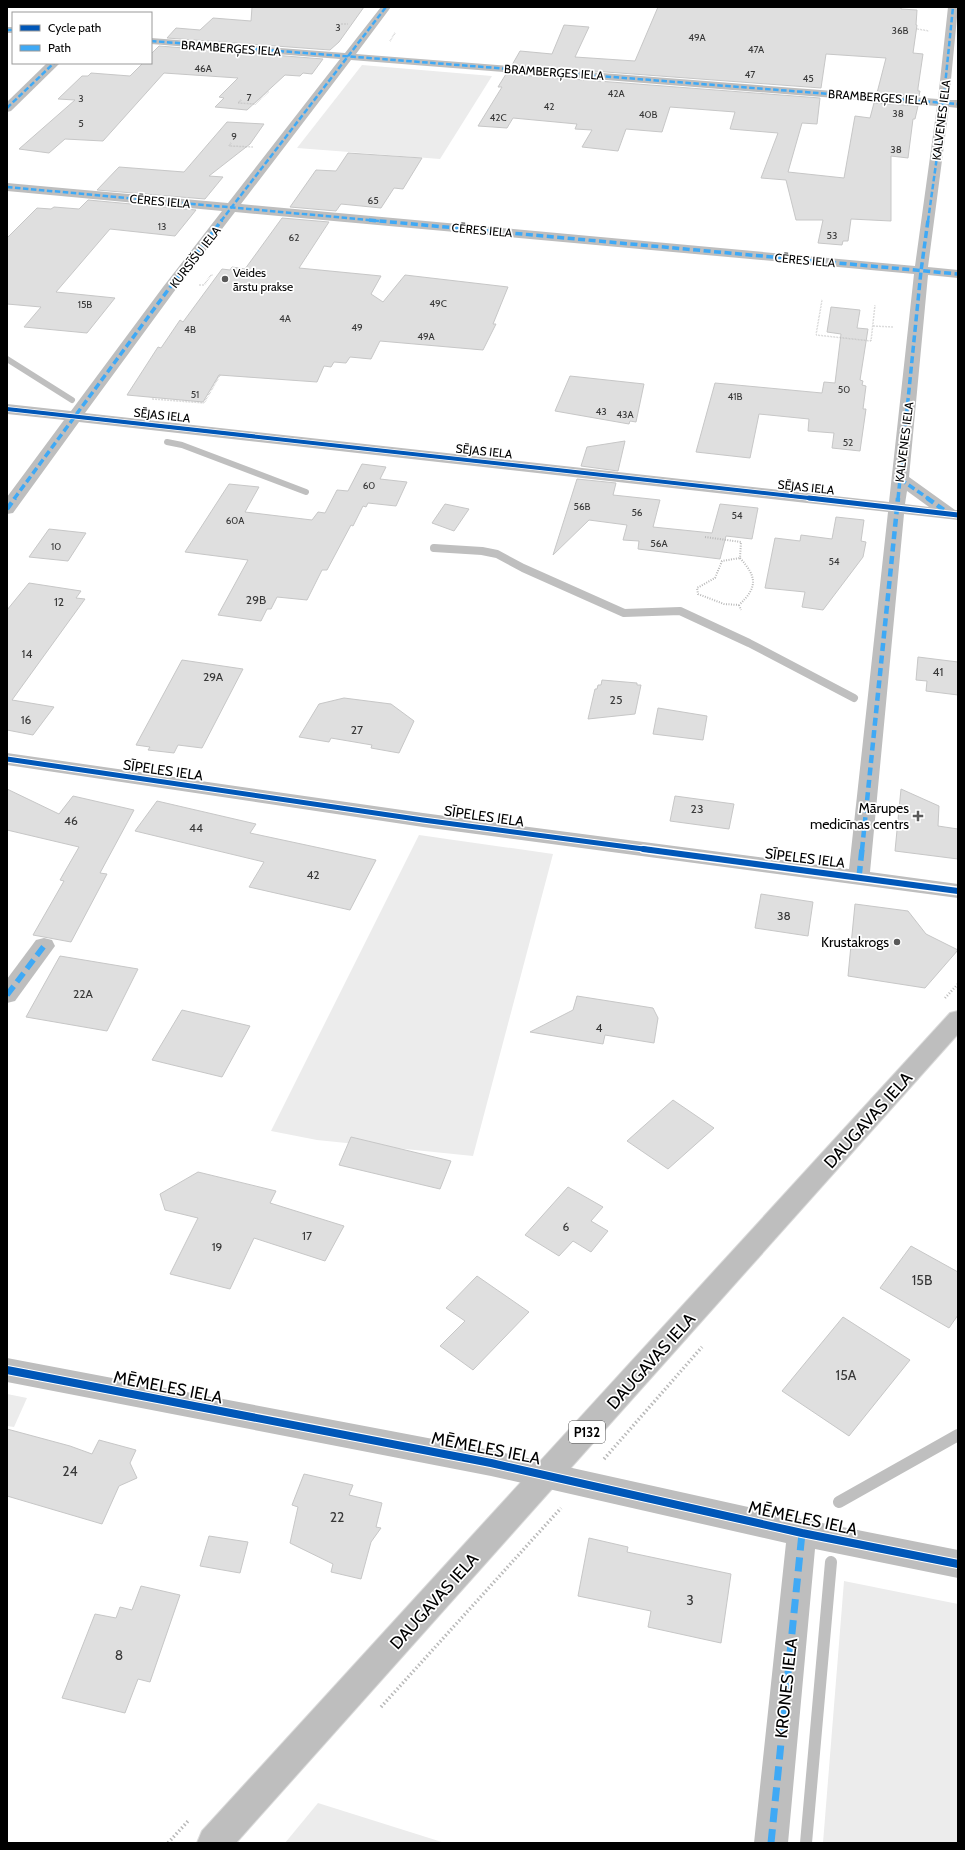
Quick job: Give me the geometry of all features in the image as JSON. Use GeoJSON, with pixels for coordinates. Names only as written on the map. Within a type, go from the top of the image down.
{"type":"FeatureCollection","features":[{"type":"Feature","properties":{"kind":"street","name":"KURSĪŠU IELA"},"geometry":{"type":"LineString","coordinates":[[7,509],[168,290],[233,208],[386,7]]}},
{"type":"Feature","properties":{"kind":"street","name":"KALVENES IELA"},"geometry":{"type":"LineString","coordinates":[[859,877],[890,562],[920,302],[922,271],[951,103],[953,7]]}},
{"type":"Feature","properties":{"kind":"street","name":"BRAMBERĢES IELA"},"geometry":{"type":"LineString","coordinates":[[152,41],[951,103]]}},
{"type":"Feature","properties":{"kind":"street"},"geometry":{"type":"LineString","coordinates":[[7,108],[53,64]]}},
{"type":"Feature","properties":{"kind":"street","name":"CĒRES IELA"},"geometry":{"type":"LineString","coordinates":[[7,187],[958,274]]}},
{"type":"Feature","properties":{"kind":"street","name":"SĒJAS IELA"},"geometry":{"type":"LineString","coordinates":[[7,409],[954,514]]}},
{"type":"Feature","properties":{"kind":"street"},"geometry":{"type":"LineString","coordinates":[[900,479],[954,514]]}},
{"type":"Feature","properties":{"kind":"street","name":"SĪPELES IELA"},"geometry":{"type":"LineString","coordinates":[[7,759],[431,821],[958,890]]}},
{"type":"Feature","properties":{"kind":"street"},"geometry":{"type":"LineString","coordinates":[[7,996],[44,946]]}},
{"type":"Feature","properties":{"kind":"street","name":"DAUGAVAS IELA"},"geometry":{"type":"LineString","coordinates":[[214,1843],[548,1475],[958,1019]]}},
{"type":"Feature","properties":{"kind":"street","name":"MĒMELES IELA"},"geometry":{"type":"LineString","coordinates":[[7,1370],[548,1475],[802,1533],[958,1564]]}},
{"type":"Feature","properties":{"kind":"street","name":"KRONES IELA"},"geometry":{"type":"LineString","coordinates":[[771,1843],[802,1533]]}},
{"type":"Feature","properties":{"kind":"path"},"geometry":{"type":"LineString","coordinates":[[241,100],[238,103],[255,104],[269,91]]}},
{"type":"Feature","properties":{"kind":"path"},"geometry":{"type":"LineString","coordinates":[[204,285],[211,275]]}},
{"type":"Feature","properties":{"kind":"path"},"geometry":{"type":"LineString","coordinates":[[822,300],[816,335],[871,341],[875,305]]}},
{"type":"Feature","properties":{"kind":"path"},"geometry":{"type":"LineString","coordinates":[[152,398],[204,403],[220,375]]}},
{"type":"Feature","properties":{"kind":"path"},"geometry":{"type":"LineString","coordinates":[[705,538],[741,542],[740,558],[749,567],[754,581],[753,590],[751,594],[739,605],[724,604],[698,594],[696,588],[715,578],[722,561],[740,558]]}},
{"type":"Feature","properties":{"kind":"path"},"geometry":{"type":"LineString","coordinates":[[739,605],[741,610]]}},
{"type":"Feature","properties":{"kind":"shaded area"},"geometry":{"type":"Polygon","coordinates":[[[362,65],[492,76],[440,159],[297,148],[362,65]]]}},
{"type":"Feature","properties":{"kind":"shaded area"},"geometry":{"type":"Polygon","coordinates":[[[419,835],[553,854],[473,1156],[317,1140],[271,1131],[419,835]]]}},
{"type":"Feature","properties":{"kind":"shaded area"},"geometry":{"type":"Polygon","coordinates":[[[7,1394],[27,1398],[14,1427],[7,1426],[7,1394]]]}},
{"type":"Feature","properties":{"kind":"shaded area"},"geometry":{"type":"Polygon","coordinates":[[[844,1581],[958,1604],[958,1843],[823,1843],[844,1581]]]}},
{"type":"Feature","properties":{"kind":"shaded area"},"geometry":{"type":"Polygon","coordinates":[[[318,1803],[445,1843],[285,1843],[318,1803]]]}},
{"type":"Feature","properties":{"kind":"building"},"geometry":{"type":"Polygon","coordinates":[[[252,7],[364,7],[339,42],[330,50],[167,38],[176,28],[200,30],[213,18],[251,21],[252,7]]]}},
{"type":"Feature","properties":{"kind":"building"},"geometry":{"type":"Polygon","coordinates":[[[658,7],[901,7],[901,9],[917,10],[917,25],[913,53],[923,54],[918,88],[918,91],[920,91],[919,96],[877,93],[886,58],[826,54],[821,88],[512,65],[520,51],[552,54],[564,25],[589,27],[575,57],[635,61],[658,7]]]}},
{"type":"Feature","properties":{"kind":"building"},"geometry":{"type":"Polygon","coordinates":[[[159,46],[323,59],[312,74],[303,73],[300,76],[285,75],[247,110],[215,107],[224,98],[219,97],[238,78],[164,73],[103,141],[65,139],[49,153],[19,149],[75,100],[58,99],[82,76],[88,76],[91,73],[130,76],[142,64],[152,64],[152,53],[159,46]]]}},
{"type":"Feature","properties":{"kind":"building"},"geometry":{"type":"Polygon","coordinates":[[[506,74],[820,98],[817,124],[802,123],[788,172],[844,178],[855,116],[870,118],[874,103],[918,106],[915,119],[913,119],[908,158],[891,156],[891,221],[851,219],[848,241],[843,241],[842,245],[818,243],[823,220],[796,220],[786,180],[761,178],[778,133],[730,129],[735,112],[670,107],[662,132],[626,129],[618,151],[582,147],[592,130],[575,129],[577,124],[513,118],[507,128],[478,126],[502,87],[498,87],[506,74]]]}},
{"type":"Feature","properties":{"kind":"building"},"geometry":{"type":"Polygon","coordinates":[[[227,122],[264,124],[250,144],[209,176],[223,177],[205,199],[97,190],[119,167],[184,172],[227,122]]]}},
{"type":"Feature","properties":{"kind":"building"},"geometry":{"type":"Polygon","coordinates":[[[348,153],[422,158],[403,189],[394,188],[381,208],[341,204],[336,211],[290,207],[316,170],[336,171],[348,153]]]}},
{"type":"Feature","properties":{"kind":"building"},"geometry":{"type":"Polygon","coordinates":[[[88,200],[196,210],[175,236],[110,229],[56,292],[115,298],[87,333],[24,327],[41,307],[7,304],[7,238],[37,208],[51,209],[54,207],[79,209],[88,200]]]}},
{"type":"Feature","properties":{"kind":"building"},"geometry":{"type":"Polygon","coordinates":[[[282,218],[329,222],[299,268],[381,276],[371,294],[383,302],[405,275],[508,287],[493,324],[496,324],[483,350],[380,341],[371,359],[350,357],[346,363],[334,362],[331,367],[324,366],[317,382],[219,375],[203,402],[127,395],[158,347],[161,348],[180,320],[183,322],[222,269],[230,270],[232,267],[245,269],[282,218]]]}},
{"type":"Feature","properties":{"kind":"building"},"geometry":{"type":"Polygon","coordinates":[[[831,307],[860,310],[857,328],[868,329],[860,380],[863,381],[862,385],[866,386],[863,409],[866,409],[860,451],[832,448],[834,433],[808,431],[809,419],[759,414],[750,458],[696,452],[715,383],[822,393],[824,382],[835,383],[841,334],[827,332],[831,307]]]}},
{"type":"Feature","properties":{"kind":"building"},"geometry":{"type":"Polygon","coordinates":[[[570,376],[644,384],[636,422],[630,421],[629,424],[555,411],[570,376]]]}},
{"type":"Feature","properties":{"kind":"building"},"geometry":{"type":"Polygon","coordinates":[[[625,441],[618,471],[581,466],[587,447],[625,441]]]}},
{"type":"Feature","properties":{"kind":"building"},"geometry":{"type":"Polygon","coordinates":[[[362,464],[386,467],[380,479],[407,482],[396,506],[368,503],[366,507],[363,506],[327,570],[322,570],[307,600],[277,597],[271,609],[267,609],[261,621],[218,615],[248,560],[185,552],[229,484],[259,487],[245,512],[312,520],[318,512],[325,513],[337,490],[348,491],[362,464]]]}},
{"type":"Feature","properties":{"kind":"building"},"geometry":{"type":"Polygon","coordinates":[[[577,479],[616,483],[613,495],[660,500],[653,527],[712,533],[720,504],[758,508],[752,539],[726,536],[720,559],[638,549],[639,541],[623,540],[627,525],[589,520],[553,555],[577,479]]]}},
{"type":"Feature","properties":{"kind":"building"},"geometry":{"type":"Polygon","coordinates":[[[445,504],[469,509],[454,531],[432,523],[445,504]]]}},
{"type":"Feature","properties":{"kind":"building"},"geometry":{"type":"Polygon","coordinates":[[[836,517],[864,520],[861,541],[866,542],[863,557],[823,610],[802,607],[805,592],[765,588],[775,538],[800,541],[801,535],[832,539],[836,517]]]}},
{"type":"Feature","properties":{"kind":"building"},"geometry":{"type":"Polygon","coordinates":[[[49,529],[86,533],[68,561],[29,557],[49,529]]]}},
{"type":"Feature","properties":{"kind":"building"},"geometry":{"type":"Polygon","coordinates":[[[29,583],[81,591],[76,598],[85,599],[12,700],[54,707],[33,735],[7,730],[7,610],[29,583]]]}},
{"type":"Feature","properties":{"kind":"building"},"geometry":{"type":"Polygon","coordinates":[[[918,657],[958,662],[958,695],[926,691],[927,681],[916,680],[918,657]]]}},
{"type":"Feature","properties":{"kind":"building"},"geometry":{"type":"Polygon","coordinates":[[[182,660],[243,669],[202,748],[178,745],[174,753],[148,750],[150,747],[136,745],[182,660]]]}},
{"type":"Feature","properties":{"kind":"building"},"geometry":{"type":"Polygon","coordinates":[[[602,680],[637,683],[637,685],[641,685],[635,714],[588,719],[595,689],[597,689],[598,685],[601,685],[602,680]]]}},
{"type":"Feature","properties":{"kind":"building"},"geometry":{"type":"Polygon","coordinates":[[[344,698],[391,704],[414,721],[399,753],[371,748],[372,745],[331,738],[329,742],[299,737],[319,704],[344,698]]]}},
{"type":"Feature","properties":{"kind":"building"},"geometry":{"type":"Polygon","coordinates":[[[658,708],[707,716],[703,740],[653,734],[658,708]]]}},
{"type":"Feature","properties":{"kind":"building"},"geometry":{"type":"Polygon","coordinates":[[[7,789],[59,814],[73,796],[134,810],[100,873],[107,874],[71,942],[33,935],[64,881],[60,880],[79,847],[7,830],[7,789]]]}},
{"type":"Feature","properties":{"kind":"building","name":"Mārupes medicīnas centrs"},"geometry":{"type":"Polygon","coordinates":[[[901,789],[939,806],[938,826],[958,829],[958,859],[895,851],[901,789]]]}},
{"type":"Feature","properties":{"kind":"building"},"geometry":{"type":"Polygon","coordinates":[[[675,796],[734,804],[729,829],[670,821],[675,796]]]}},
{"type":"Feature","properties":{"kind":"building"},"geometry":{"type":"Polygon","coordinates":[[[157,801],[256,824],[250,833],[376,860],[350,910],[249,887],[264,862],[135,831],[157,801]]]}},
{"type":"Feature","properties":{"kind":"building"},"geometry":{"type":"Polygon","coordinates":[[[761,894],[813,902],[808,936],[755,928],[761,894]]]}},
{"type":"Feature","properties":{"kind":"building","name":"Krustakrogs"},"geometry":{"type":"Polygon","coordinates":[[[855,904],[908,911],[926,934],[958,950],[925,988],[848,976],[855,904]]]}},
{"type":"Feature","properties":{"kind":"building"},"geometry":{"type":"Polygon","coordinates":[[[60,956],[138,969],[107,1031],[26,1017],[60,956]]]}},
{"type":"Feature","properties":{"kind":"building"},"geometry":{"type":"Polygon","coordinates":[[[577,996],[653,1008],[658,1018],[654,1043],[605,1035],[603,1044],[530,1032],[573,1010],[577,996]]]}},
{"type":"Feature","properties":{"kind":"building"},"geometry":{"type":"Polygon","coordinates":[[[182,1010],[250,1026],[222,1077],[152,1060],[182,1010]]]}},
{"type":"Feature","properties":{"kind":"building"},"geometry":{"type":"Polygon","coordinates":[[[673,1100],[714,1128],[668,1169],[627,1141],[673,1100]]]}},
{"type":"Feature","properties":{"kind":"building"},"geometry":{"type":"Polygon","coordinates":[[[351,1137],[451,1161],[440,1189],[339,1165],[351,1137]]]}},
{"type":"Feature","properties":{"kind":"building"},"geometry":{"type":"Polygon","coordinates":[[[198,1172],[276,1191],[270,1203],[344,1226],[325,1261],[254,1238],[230,1289],[170,1274],[198,1218],[165,1210],[160,1194],[198,1172]]]}},
{"type":"Feature","properties":{"kind":"building"},"geometry":{"type":"Polygon","coordinates":[[[568,1187],[603,1207],[591,1221],[608,1231],[591,1252],[573,1241],[559,1256],[525,1235],[568,1187]]]}},
{"type":"Feature","properties":{"kind":"building"},"geometry":{"type":"Polygon","coordinates":[[[911,1246],[958,1272],[958,1315],[949,1328],[880,1288],[911,1246]]]}},
{"type":"Feature","properties":{"kind":"building"},"geometry":{"type":"Polygon","coordinates":[[[477,1276],[529,1312],[473,1370],[440,1346],[465,1321],[446,1308],[477,1276]]]}},
{"type":"Feature","properties":{"kind":"building"},"geometry":{"type":"Polygon","coordinates":[[[843,1317],[910,1360],[849,1436],[782,1391],[843,1317]]]}},
{"type":"Feature","properties":{"kind":"building"},"geometry":{"type":"Polygon","coordinates":[[[7,1429],[70,1446],[92,1454],[99,1440],[136,1450],[130,1463],[137,1478],[119,1486],[102,1524],[7,1496],[7,1429]]]}},
{"type":"Feature","properties":{"kind":"building"},"geometry":{"type":"Polygon","coordinates":[[[304,1474],[353,1485],[349,1495],[382,1503],[376,1527],[381,1528],[371,1542],[361,1579],[331,1572],[333,1564],[290,1543],[298,1507],[292,1505],[304,1474]]]}},
{"type":"Feature","properties":{"kind":"building"},"geometry":{"type":"Polygon","coordinates":[[[209,1536],[248,1542],[240,1573],[200,1566],[209,1536]]]}},
{"type":"Feature","properties":{"kind":"building"},"geometry":{"type":"Polygon","coordinates":[[[589,1538],[628,1547],[627,1552],[731,1574],[721,1643],[648,1627],[651,1611],[578,1596],[589,1538]]]}},
{"type":"Feature","properties":{"kind":"building"},"geometry":{"type":"Polygon","coordinates":[[[141,1586],[180,1595],[150,1682],[138,1679],[125,1713],[62,1698],[95,1614],[116,1618],[120,1607],[132,1610],[141,1586]]]}},
{"type":"Feature","properties":{"kind":"waterway"},"geometry":{"type":"LineString","coordinates":[[7,359],[72,400]]}},
{"type":"Feature","properties":{"kind":"waterway"},"geometry":{"type":"LineString","coordinates":[[167,442],[182,445],[306,492]]}},
{"type":"Feature","properties":{"kind":"waterway"},"geometry":{"type":"LineString","coordinates":[[434,548],[482,551],[497,554],[523,568],[624,613],[680,611],[749,643],[854,698]]}},
{"type":"Feature","properties":{"kind":"waterway"},"geometry":{"type":"LineString","coordinates":[[839,1502],[958,1435]]}},
{"type":"Feature","properties":{"kind":"waterway"},"geometry":{"type":"LineString","coordinates":[[806,1843],[831,1562]]}},
{"type":"Feature","properties":{"kind":"marked path"},"geometry":{"type":"LineString","coordinates":[[7,509],[168,290],[386,7]]}},
{"type":"Feature","properties":{"kind":"marked path"},"geometry":{"type":"LineString","coordinates":[[859,877],[890,562],[905,439],[921,271],[940,135],[953,7]]}},
{"type":"Feature","properties":{"kind":"marked path"},"geometry":{"type":"LineString","coordinates":[[7,30],[12,30]]}},
{"type":"Feature","properties":{"kind":"marked path"},"geometry":{"type":"LineString","coordinates":[[152,41],[958,104]]}},
{"type":"Feature","properties":{"kind":"marked path"},"geometry":{"type":"LineString","coordinates":[[7,108],[53,64]]}},
{"type":"Feature","properties":{"kind":"marked path"},"geometry":{"type":"LineString","coordinates":[[7,187],[958,274]]}},
{"type":"Feature","properties":{"kind":"marked path"},"geometry":{"type":"LineString","coordinates":[[900,479],[948,513]]}},
{"type":"Feature","properties":{"kind":"marked path"},"geometry":{"type":"LineString","coordinates":[[7,995],[44,946]]}},
{"type":"Feature","properties":{"kind":"marked path"},"geometry":{"type":"LineString","coordinates":[[771,1843],[802,1533]]}},
{"type":"Feature","properties":{"kind":"cycle path"},"geometry":{"type":"LineString","coordinates":[[7,409],[958,515]]}},
{"type":"Feature","properties":{"kind":"cycle path"},"geometry":{"type":"LineString","coordinates":[[7,759],[423,820],[958,891]]}},
{"type":"Feature","properties":{"kind":"cycle path"},"geometry":{"type":"LineString","coordinates":[[7,1370],[491,1463],[802,1533],[958,1564]]}},
{"type":"Feature","properties":{"kind":"place","name":"Veides ārstu prakse"},"geometry":{"type":"Point","coordinates":[225,279]}},
{"type":"Feature","properties":{"kind":"place","name":"Mārupes medicīnas centrs"},"geometry":{"type":"Point","coordinates":[918,816]}},
{"type":"Feature","properties":{"kind":"place","name":"Krustakrogs"},"geometry":{"type":"Point","coordinates":[897,942]}}]}
